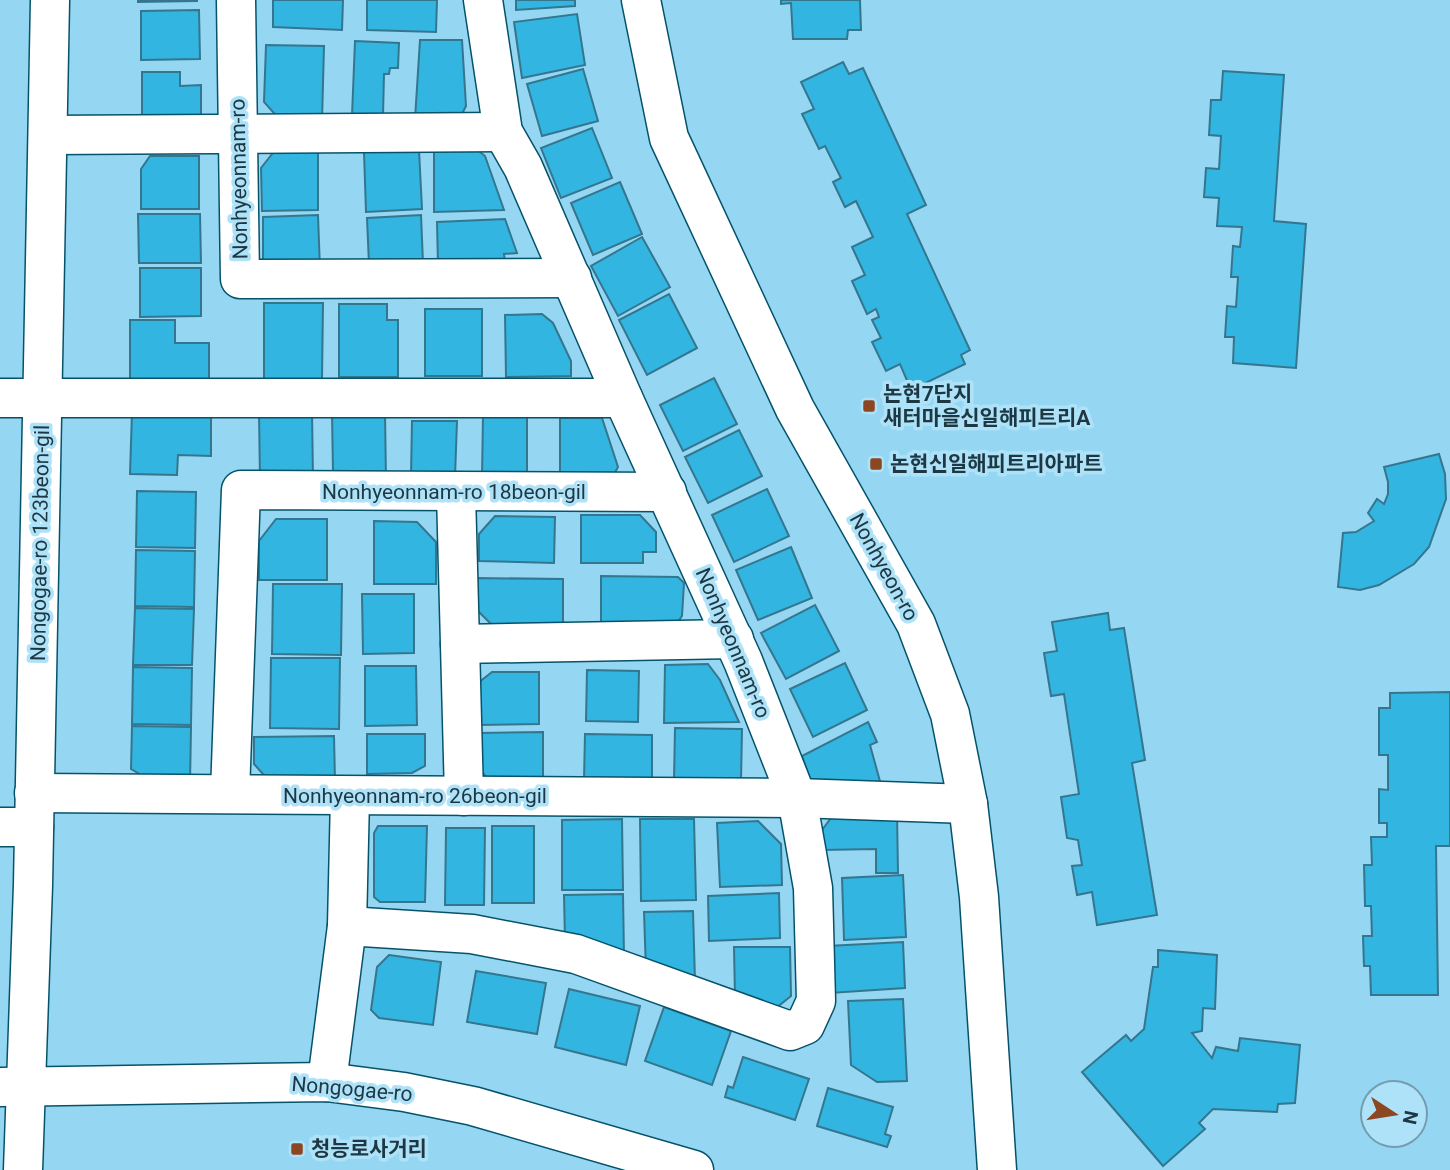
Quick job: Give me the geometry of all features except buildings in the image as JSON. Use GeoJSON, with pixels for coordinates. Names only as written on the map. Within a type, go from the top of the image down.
{"type":"FeatureCollection","features":[{"type":"Feature","properties":{"kind":"street","name":"Nongogae-ro 123beon-gil"},"geometry":{"type":"LineString","coordinates":[[23,1170],[13,1087],[23,816],[44,397],[50,0]]}},
{"type":"Feature","properties":{"kind":"street","name":"Nonhyeonnam-ro"},"geometry":{"type":"LineString","coordinates":[[236,0],[240,279],[572,278]]}},
{"type":"Feature","properties":{"kind":"street","name":"Nonhyeonnam-ro"},"geometry":{"type":"LineString","coordinates":[[347,926],[472,934],[576,954],[790,1031],[805,1025],[816,1001],[813,888],[797,798],[734,639],[623,398],[523,167],[503,132],[483,0]]}},
{"type":"Feature","properties":{"kind":"street","name":"Nonhyeon-ro"},"geometry":{"type":"LineString","coordinates":[[641,0],[669,138],[795,410],[916,624],[932,658],[950,713],[968,804],[979,897],[997,1170]]}},
{"type":"Feature","properties":{"kind":"street"},"geometry":{"type":"LineString","coordinates":[[48,135],[503,132]]}},
{"type":"Feature","properties":{"kind":"street"},"geometry":{"type":"LineString","coordinates":[[0,398],[623,398]]}},
{"type":"Feature","properties":{"kind":"street","name":"Nonhyeonnam-ro 18beon-gil"},"geometry":{"type":"LineString","coordinates":[[230,793],[241,490],[667,492]]}},
{"type":"Feature","properties":{"kind":"street"},"geometry":{"type":"LineString","coordinates":[[456,493],[464,796]]}},
{"type":"Feature","properties":{"kind":"street"},"geometry":{"type":"LineString","coordinates":[[460,643],[734,639]]}},
{"type":"Feature","properties":{"kind":"street","name":"Nonhyeonnam-ro 26beon-gil"},"geometry":{"type":"LineString","coordinates":[[23,816],[230,793],[350,797],[797,798],[968,804]]}},
{"type":"Feature","properties":{"kind":"street"},"geometry":{"type":"LineString","coordinates":[[327,1082],[347,926],[350,797]]}},
{"type":"Feature","properties":{"kind":"street","name":"Nongogae-ro"},"geometry":{"type":"LineString","coordinates":[[13,1087],[327,1082],[404,1092],[473,1106],[606,1157],[694,1170]]}},
{"type":"Feature","properties":{"kind":"place","name":"논현7단지 새터마을신일해피트리A"},"geometry":{"type":"Point","coordinates":[869,406]}},
{"type":"Feature","properties":{"kind":"place","name":"논현신일해피트리아파트"},"geometry":{"type":"Point","coordinates":[876,464]}},
{"type":"Feature","properties":{"kind":"place","name":"청능로사거리"},"geometry":{"type":"Point","coordinates":[297,1149]}}]}
